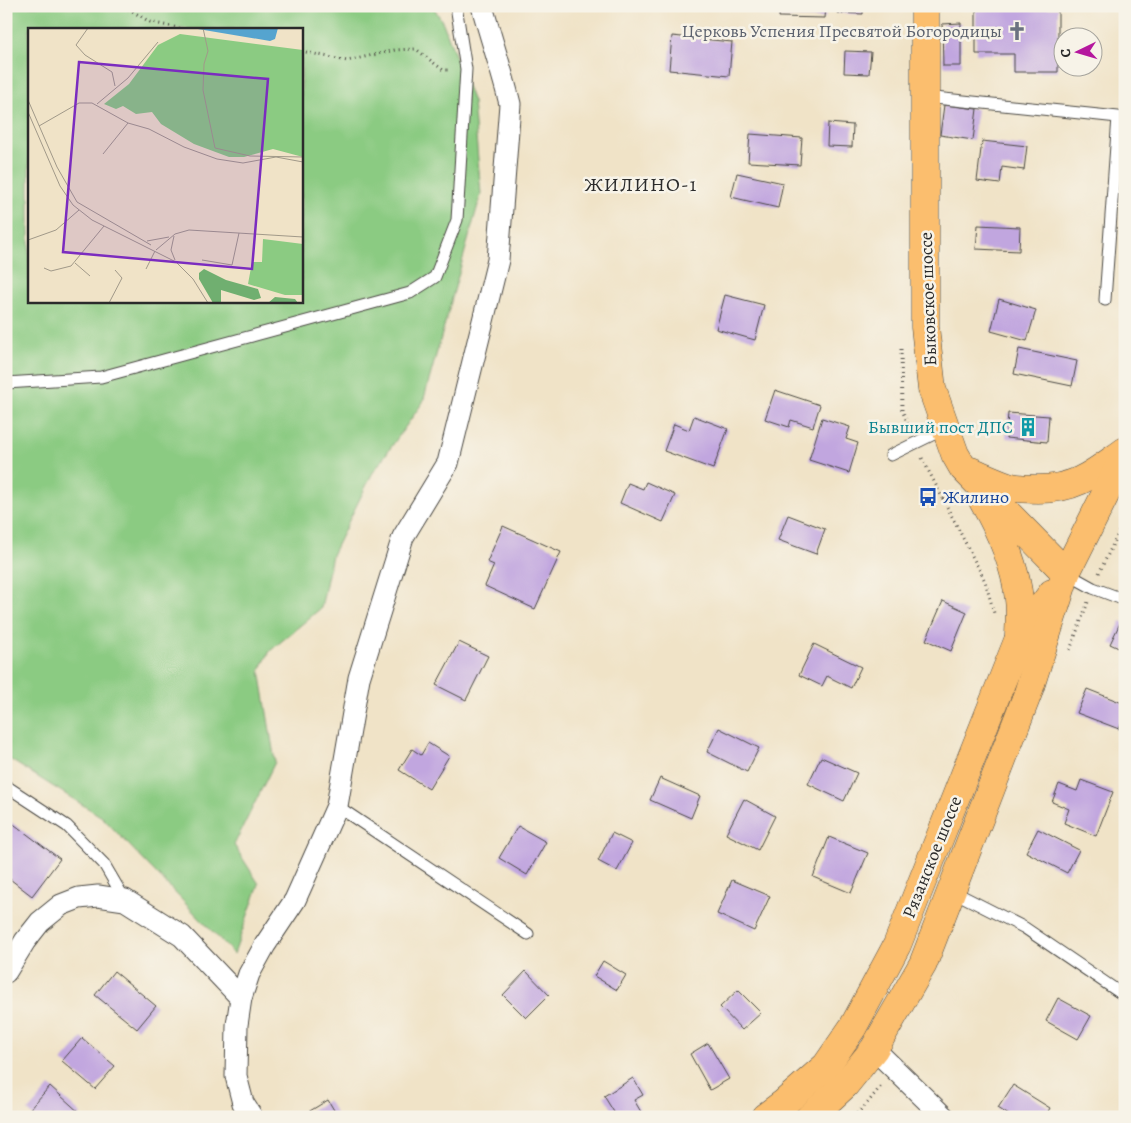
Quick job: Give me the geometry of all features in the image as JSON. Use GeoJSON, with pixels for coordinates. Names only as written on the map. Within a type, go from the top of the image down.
{"type":"FeatureCollection","features":[{"type":"Feature","properties":{"kind":"main road","name":"Быковское шоссе"},"geometry":{"type":"LineString","coordinates":[[925,6],[925,327],[932,389],[955,454],[963,468],[1066,574]]}},
{"type":"Feature","properties":{"kind":"main road"},"geometry":{"type":"LineString","coordinates":[[963,468],[1012,487],[1025,489],[1061,488],[1076,484],[1125,453]]}},
{"type":"Feature","properties":{"kind":"main road","name":"Рязанское шоссе"},"geometry":{"type":"LineString","coordinates":[[810,1117],[845,1085],[874,1050],[923,964],[1028,692],[1066,574],[1125,453]]}},
{"type":"Feature","properties":{"kind":"main road"},"geometry":{"type":"LineString","coordinates":[[963,468],[997,525],[1011,559],[1020,600],[1019,638]]}},
{"type":"Feature","properties":{"kind":"main road","name":"Рязанское шоссе"},"geometry":{"type":"LineString","coordinates":[[765,1117],[826,1066],[853,1027],[897,945],[1019,638],[1066,574]]}},
{"type":"Feature","properties":{"kind":"street"},"geometry":{"type":"LineString","coordinates":[[252,1117],[243,1103],[236,1076],[237,1025],[241,998],[249,974],[264,945],[295,900],[337,806],[359,678],[403,537],[448,463],[498,260],[510,104],[482,6]]}},
{"type":"Feature","properties":{"kind":"street"},"geometry":{"type":"LineString","coordinates":[[6,972],[25,941],[40,922],[61,905],[79,898],[98,896],[125,900],[182,936],[241,998]]}},
{"type":"Feature","properties":{"kind":"street"},"geometry":{"type":"LineString","coordinates":[[874,1050],[944,1117]]}},
{"type":"Feature","properties":{"kind":"lane"},"geometry":{"type":"LineString","coordinates":[[6,383],[101,377],[410,293],[436,277],[457,220],[466,70],[456,6]]}},
{"type":"Feature","properties":{"kind":"lane"},"geometry":{"type":"LineString","coordinates":[[925,96],[1118,117],[1105,300]]}},
{"type":"Feature","properties":{"kind":"lane"},"geometry":{"type":"LineString","coordinates":[[891,455],[946,428]]}},
{"type":"Feature","properties":{"kind":"lane"},"geometry":{"type":"LineString","coordinates":[[1066,574],[1093,588],[1125,600]]}},
{"type":"Feature","properties":{"kind":"lane"},"geometry":{"type":"LineString","coordinates":[[6,786],[67,826],[104,864],[125,900]]}},
{"type":"Feature","properties":{"kind":"lane"},"geometry":{"type":"LineString","coordinates":[[337,806],[528,934]]}},
{"type":"Feature","properties":{"kind":"lane"},"geometry":{"type":"LineString","coordinates":[[952,891],[1025,928],[1125,996]]}},
{"type":"Feature","properties":{"kind":"path"},"geometry":{"type":"LineString","coordinates":[[124,6],[150,22],[178,28]]}},
{"type":"Feature","properties":{"kind":"path"},"geometry":{"type":"LineString","coordinates":[[302,52],[347,60],[395,50],[416,49],[443,70],[466,70]]}},
{"type":"Feature","properties":{"kind":"path"},"geometry":{"type":"LineString","coordinates":[[1067,657],[1101,566],[1125,519]]}},
{"type":"Feature","properties":{"kind":"green space"},"geometry":{"type":"Polygon","coordinates":[[[6,6],[433,6],[443,23],[473,102],[481,194],[423,402],[372,474],[332,555],[321,608],[270,651],[260,670],[275,762],[234,845],[259,884],[234,954],[102,817],[6,757],[6,6]]]}},
{"type":"Feature","properties":{"kind":"building"},"geometry":{"type":"Polygon","coordinates":[[[780,6],[826,6],[825,18],[779,17],[780,6]]]}},
{"type":"Feature","properties":{"kind":"building"},"geometry":{"type":"Polygon","coordinates":[[[838,6],[863,6],[863,14],[837,13],[838,6]]]}},
{"type":"Feature","properties":{"kind":"building","name":"Церковь Успения Пресвятой Богородицы"},"geometry":{"type":"Polygon","coordinates":[[[1005,6],[1058,8],[1058,28],[1054,28],[1054,72],[1014,72],[1014,54],[976,54],[976,8],[1005,8],[1005,6]]]}},
{"type":"Feature","properties":{"kind":"building"},"geometry":{"type":"Polygon","coordinates":[[[961,23],[961,66],[943,66],[942,24],[961,23]]]}},
{"type":"Feature","properties":{"kind":"building"},"geometry":{"type":"Polygon","coordinates":[[[672,36],[732,42],[729,76],[669,70],[672,36]]]}},
{"type":"Feature","properties":{"kind":"building"},"geometry":{"type":"Polygon","coordinates":[[[845,51],[871,52],[869,74],[844,73],[845,51]]]}},
{"type":"Feature","properties":{"kind":"building"},"geometry":{"type":"Polygon","coordinates":[[[944,105],[977,109],[973,140],[940,135],[944,105]]]}},
{"type":"Feature","properties":{"kind":"building"},"geometry":{"type":"Polygon","coordinates":[[[828,123],[853,125],[852,147],[827,146],[828,123]]]}},
{"type":"Feature","properties":{"kind":"building"},"geometry":{"type":"Polygon","coordinates":[[[750,134],[802,138],[800,165],[748,162],[750,134]]]}},
{"type":"Feature","properties":{"kind":"building"},"geometry":{"type":"Polygon","coordinates":[[[982,141],[1027,146],[1024,170],[1002,167],[1000,184],[977,181],[982,141]]]}},
{"type":"Feature","properties":{"kind":"building"},"geometry":{"type":"Polygon","coordinates":[[[737,173],[783,183],[778,208],[731,197],[737,173]]]}},
{"type":"Feature","properties":{"kind":"building"},"geometry":{"type":"Polygon","coordinates":[[[978,225],[1020,227],[1019,251],[976,249],[978,225]]]}},
{"type":"Feature","properties":{"kind":"building"},"geometry":{"type":"Polygon","coordinates":[[[725,295],[764,305],[755,340],[716,329],[725,295]]]}},
{"type":"Feature","properties":{"kind":"building"},"geometry":{"type":"Polygon","coordinates":[[[999,299],[1036,310],[1027,341],[991,331],[999,299]]]}},
{"type":"Feature","properties":{"kind":"building"},"geometry":{"type":"Polygon","coordinates":[[[1019,349],[1077,361],[1072,386],[1014,374],[1019,349]]]}},
{"type":"Feature","properties":{"kind":"building"},"geometry":{"type":"Polygon","coordinates":[[[775,390],[820,405],[813,427],[791,420],[789,427],[765,419],[775,390]]]}},
{"type":"Feature","properties":{"kind":"building","name":"Бывший пост ДПС"},"geometry":{"type":"Polygon","coordinates":[[[1008,413],[1049,416],[1047,442],[1006,438],[1008,413]]]}},
{"type":"Feature","properties":{"kind":"building"},"geometry":{"type":"Polygon","coordinates":[[[694,416],[728,429],[713,469],[664,451],[674,424],[689,430],[694,416]]]}},
{"type":"Feature","properties":{"kind":"building"},"geometry":{"type":"Polygon","coordinates":[[[822,418],[850,427],[846,439],[858,443],[849,473],[809,460],[822,418]]]}},
{"type":"Feature","properties":{"kind":"building"},"geometry":{"type":"Polygon","coordinates":[[[646,482],[675,495],[663,522],[620,503],[628,483],[643,489],[646,482]]]}},
{"type":"Feature","properties":{"kind":"building"},"geometry":{"type":"Polygon","coordinates":[[[788,515],[825,529],[816,554],[778,540],[788,515]]]}},
{"type":"Feature","properties":{"kind":"building"},"geometry":{"type":"Polygon","coordinates":[[[503,526],[561,552],[535,609],[485,586],[494,565],[487,562],[503,526]]]}},
{"type":"Feature","properties":{"kind":"building"},"geometry":{"type":"Polygon","coordinates":[[[1125,576],[1125,591],[1119,588],[1125,576]]]}},
{"type":"Feature","properties":{"kind":"building"},"geometry":{"type":"Polygon","coordinates":[[[943,601],[967,612],[951,651],[926,640],[943,601]]]}},
{"type":"Feature","properties":{"kind":"building"},"geometry":{"type":"Polygon","coordinates":[[[1121,621],[1125,623],[1125,651],[1110,644],[1121,621]]]}},
{"type":"Feature","properties":{"kind":"building"},"geometry":{"type":"Polygon","coordinates":[[[459,642],[488,656],[466,700],[436,685],[459,642]]]}},
{"type":"Feature","properties":{"kind":"building"},"geometry":{"type":"Polygon","coordinates":[[[814,644],[861,667],[851,688],[827,676],[822,686],[799,675],[814,644]]]}},
{"type":"Feature","properties":{"kind":"building"},"geometry":{"type":"Polygon","coordinates":[[[1087,689],[1125,704],[1125,715],[1119,729],[1077,713],[1087,689]]]}},
{"type":"Feature","properties":{"kind":"building"},"geometry":{"type":"Polygon","coordinates":[[[719,728],[759,748],[747,772],[707,752],[719,728]]]}},
{"type":"Feature","properties":{"kind":"building"},"geometry":{"type":"Polygon","coordinates":[[[428,743],[449,756],[429,789],[399,770],[412,749],[421,755],[428,743]]]}},
{"type":"Feature","properties":{"kind":"building"},"geometry":{"type":"Polygon","coordinates":[[[821,757],[857,773],[844,801],[808,784],[821,757]]]}},
{"type":"Feature","properties":{"kind":"building"},"geometry":{"type":"Polygon","coordinates":[[[660,778],[700,796],[691,818],[650,800],[660,778]]]}},
{"type":"Feature","properties":{"kind":"building"},"geometry":{"type":"Polygon","coordinates":[[[1081,780],[1113,792],[1096,836],[1064,823],[1069,809],[1052,802],[1059,784],[1077,791],[1081,780]]]}},
{"type":"Feature","properties":{"kind":"building"},"geometry":{"type":"Polygon","coordinates":[[[744,799],[775,816],[758,850],[726,834],[744,799]]]}},
{"type":"Feature","properties":{"kind":"building"},"geometry":{"type":"Polygon","coordinates":[[[11,822],[60,859],[32,896],[6,876],[6,828],[11,822]]]}},
{"type":"Feature","properties":{"kind":"building"},"geometry":{"type":"Polygon","coordinates":[[[518,826],[546,842],[527,875],[499,858],[518,826]]]}},
{"type":"Feature","properties":{"kind":"building"},"geometry":{"type":"Polygon","coordinates":[[[1038,829],[1079,850],[1067,873],[1026,852],[1038,829]]]}},
{"type":"Feature","properties":{"kind":"building"},"geometry":{"type":"Polygon","coordinates":[[[612,833],[632,843],[617,871],[598,861],[612,833]]]}},
{"type":"Feature","properties":{"kind":"building"},"geometry":{"type":"Polygon","coordinates":[[[829,837],[868,853],[851,893],[813,877],[829,837]]]}},
{"type":"Feature","properties":{"kind":"building"},"geometry":{"type":"Polygon","coordinates":[[[732,880],[770,896],[754,931],[717,914],[732,880]]]}},
{"type":"Feature","properties":{"kind":"building"},"geometry":{"type":"Polygon","coordinates":[[[603,961],[626,975],[617,990],[594,976],[603,961]]]}},
{"type":"Feature","properties":{"kind":"building"},"geometry":{"type":"Polygon","coordinates":[[[114,971],[156,1006],[137,1029],[95,995],[114,971]]]}},
{"type":"Feature","properties":{"kind":"building"},"geometry":{"type":"Polygon","coordinates":[[[526,971],[549,995],[526,1018],[503,995],[526,971]]]}},
{"type":"Feature","properties":{"kind":"building"},"geometry":{"type":"Polygon","coordinates":[[[738,990],[761,1013],[742,1030],[720,1007],[738,990]]]}},
{"type":"Feature","properties":{"kind":"building"},"geometry":{"type":"Polygon","coordinates":[[[1058,998],[1091,1016],[1078,1039],[1046,1021],[1058,998]]]}},
{"type":"Feature","properties":{"kind":"building"},"geometry":{"type":"Polygon","coordinates":[[[82,1038],[115,1066],[95,1089],[62,1061],[82,1038]]]}},
{"type":"Feature","properties":{"kind":"building"},"geometry":{"type":"Polygon","coordinates":[[[708,1043],[729,1079],[710,1090],[690,1054],[708,1043]]]}},
{"type":"Feature","properties":{"kind":"building"},"geometry":{"type":"Polygon","coordinates":[[[633,1078],[643,1095],[634,1100],[644,1117],[617,1117],[604,1096],[633,1078]]]}},
{"type":"Feature","properties":{"kind":"building"},"geometry":{"type":"Polygon","coordinates":[[[1013,1085],[1050,1108],[1045,1117],[1012,1117],[998,1108],[1013,1085]]]}},
{"type":"Feature","properties":{"kind":"building"},"geometry":{"type":"Polygon","coordinates":[[[50,1086],[81,1114],[79,1117],[34,1117],[28,1111],[50,1086]]]}},
{"type":"Feature","properties":{"kind":"building"},"geometry":{"type":"Polygon","coordinates":[[[328,1100],[338,1117],[300,1117],[328,1100]]]}},
{"type":"Feature","properties":{"kind":"place","name":"Церковь Успения Пресвятой Богородицы"},"geometry":{"type":"Point","coordinates":[1017,31]}},
{"type":"Feature","properties":{"kind":"place","name":"Бывший пост ДПС"},"geometry":{"type":"Point","coordinates":[1028,427]}},
{"type":"Feature","properties":{"kind":"place","name":"Жилино"},"geometry":{"type":"Point","coordinates":[928,497]}},
{"type":"Feature","properties":{"kind":"district","name":"ЖИЛИНО-1"},"geometry":{"type":"Point","coordinates":[641,184]}}]}
